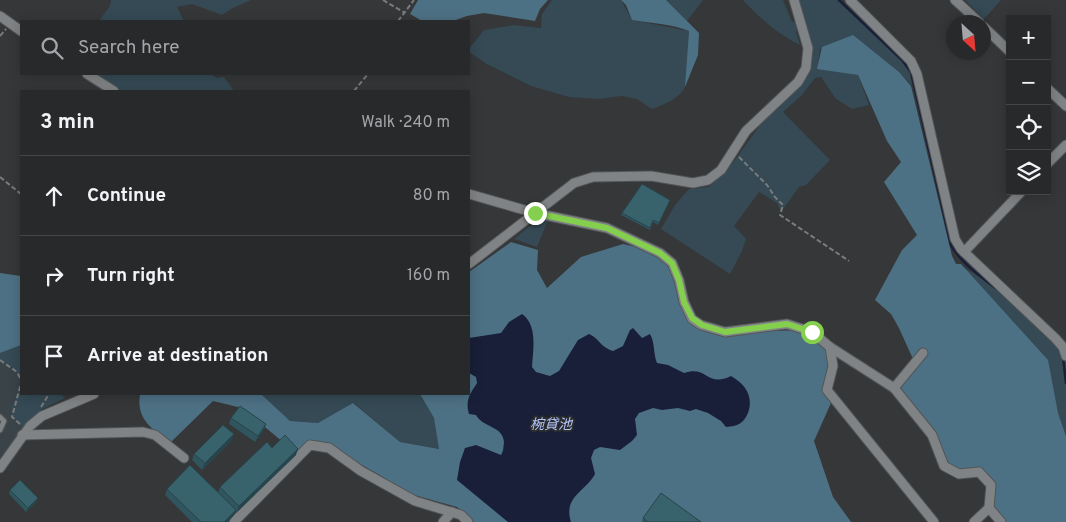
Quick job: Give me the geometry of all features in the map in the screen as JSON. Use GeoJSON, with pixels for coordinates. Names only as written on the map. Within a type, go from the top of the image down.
{"type":"FeatureCollection","features":[{"type":"Feature","properties":{"kind":"street"},"geometry":{"type":"LineString","coordinates":[[470,263],[574,183],[593,177],[651,176],[693,183],[708,180],[721,170],[746,131],[798,82],[806,68],[808,48],[794,0]]}},
{"type":"Feature","properties":{"kind":"street"},"geometry":{"type":"LineString","coordinates":[[850,0],[911,61],[917,74],[955,238],[964,252],[1055,338],[1063,347],[1066,356]]}},
{"type":"Feature","properties":{"kind":"street"},"geometry":{"type":"LineString","coordinates":[[955,0],[971,15]]}},
{"type":"Feature","properties":{"kind":"street"},"geometry":{"type":"LineString","coordinates":[[0,16],[20,30]]}},
{"type":"Feature","properties":{"kind":"street"},"geometry":{"type":"LineString","coordinates":[[991,34],[1006,48]]}},
{"type":"Feature","properties":{"kind":"street"},"geometry":{"type":"LineString","coordinates":[[89,75],[112,90]]}},
{"type":"Feature","properties":{"kind":"street"},"geometry":{"type":"LineString","coordinates":[[1051,92],[1066,106]]}},
{"type":"Feature","properties":{"kind":"street"},"geometry":{"type":"LineString","coordinates":[[1051,160],[1066,145]]}},
{"type":"Feature","properties":{"kind":"street"},"geometry":{"type":"LineString","coordinates":[[470,194],[535,213],[607,228],[660,253],[672,263],[679,280],[684,302],[692,318],[702,325],[725,332],[787,324],[812,332],[830,347],[894,388],[932,435],[944,466],[960,474],[979,472],[991,485],[989,508],[974,522]]}},
{"type":"Feature","properties":{"kind":"street"},"geometry":{"type":"LineString","coordinates":[[964,252],[1018,195]]}},
{"type":"Feature","properties":{"kind":"street"},"geometry":{"type":"LineString","coordinates":[[830,347],[833,366],[827,390],[934,522]]}},
{"type":"Feature","properties":{"kind":"street"},"geometry":{"type":"LineString","coordinates":[[894,388],[923,353]]}},
{"type":"Feature","properties":{"kind":"street"},"geometry":{"type":"LineString","coordinates":[[0,468],[22,431],[42,416],[92,395]]}},
{"type":"Feature","properties":{"kind":"street"},"geometry":{"type":"LineString","coordinates":[[22,431],[144,432],[155,435],[184,458]]}},
{"type":"Feature","properties":{"kind":"street"},"geometry":{"type":"LineString","coordinates":[[234,522],[310,446],[329,448],[361,471],[415,501],[461,515],[468,522]]}},
{"type":"Feature","properties":{"kind":"street"},"geometry":{"type":"LineString","coordinates":[[989,508],[1001,522]]}},
{"type":"Feature","properties":{"kind":"street"},"geometry":{"type":"LineString","coordinates":[[443,522],[452,512]]}},
{"type":"Feature","properties":{"kind":"lane"},"geometry":{"type":"LineString","coordinates":[[0,417],[4,421],[0,430]]}},
{"type":"Feature","properties":{"kind":"path"},"geometry":{"type":"LineString","coordinates":[[383,0],[405,13]]}},
{"type":"Feature","properties":{"kind":"path"},"geometry":{"type":"LineString","coordinates":[[399,20],[414,0]]}},
{"type":"Feature","properties":{"kind":"path"},"geometry":{"type":"LineString","coordinates":[[355,90],[367,75]]}},
{"type":"Feature","properties":{"kind":"path"},"geometry":{"type":"LineString","coordinates":[[734,152],[767,185],[783,205],[780,215],[849,261]]}},
{"type":"Feature","properties":{"kind":"path"},"geometry":{"type":"LineString","coordinates":[[0,177],[20,193]]}},
{"type":"Feature","properties":{"kind":"path"},"geometry":{"type":"LineString","coordinates":[[0,360],[17,372],[20,380]]}},
{"type":"Feature","properties":{"kind":"path"},"geometry":{"type":"LineString","coordinates":[[20,386],[12,417],[22,431]]}},
{"type":"Feature","properties":{"kind":"shaded area"},"geometry":{"type":"Polygon","coordinates":[[[111,0],[251,0],[222,15],[192,4],[177,7],[184,20],[100,20],[110,6],[111,0]]]}},
{"type":"Feature","properties":{"kind":"shaded area"},"geometry":{"type":"Polygon","coordinates":[[[418,0],[548,0],[540,9],[535,21],[484,13],[456,20],[420,20],[410,14],[418,0]]]}},
{"type":"Feature","properties":{"kind":"shaded area"},"geometry":{"type":"Polygon","coordinates":[[[552,0],[621,0],[632,20],[689,31],[687,77],[683,91],[671,101],[652,109],[637,99],[622,96],[598,99],[569,97],[531,86],[487,64],[470,53],[470,48],[484,30],[514,25],[541,28],[542,14],[552,0]]]}},
{"type":"Feature","properties":{"kind":"shaded area"},"geometry":{"type":"Polygon","coordinates":[[[621,0],[666,0],[699,33],[698,55],[685,87],[689,31],[668,25],[632,20],[626,5],[621,0]]]}},
{"type":"Feature","properties":{"kind":"shaded area"},"geometry":{"type":"Polygon","coordinates":[[[666,0],[703,0],[687,21],[666,0]]]}},
{"type":"Feature","properties":{"kind":"shaded area"},"geometry":{"type":"Polygon","coordinates":[[[743,0],[783,0],[792,22],[803,20],[798,5],[799,0],[839,0],[890,45],[908,64],[912,85],[894,68],[853,36],[820,49],[818,67],[858,75],[869,105],[852,109],[836,99],[821,77],[815,78],[802,95],[783,112],[830,160],[806,185],[799,187],[781,212],[777,203],[759,192],[734,226],[746,239],[730,274],[661,229],[675,205],[689,189],[709,187],[732,164],[771,110],[792,93],[808,76],[800,24],[796,32],[800,45],[769,25],[743,0]]]}},
{"type":"Feature","properties":{"kind":"shaded area"},"geometry":{"type":"Polygon","coordinates":[[[965,0],[1001,0],[988,15],[980,15],[965,0]]]}},
{"type":"Feature","properties":{"kind":"shaded area"},"geometry":{"type":"Polygon","coordinates":[[[853,35],[899,72],[911,86],[952,256],[956,264],[961,264],[1048,360],[1058,413],[1066,436],[1066,522],[1001,522],[989,508],[991,484],[979,472],[959,474],[943,464],[931,431],[894,388],[917,368],[891,314],[875,300],[902,250],[917,235],[884,182],[901,162],[887,141],[858,75],[817,69],[822,47],[853,35]]]}},
{"type":"Feature","properties":{"kind":"shaded area"},"geometry":{"type":"Polygon","coordinates":[[[93,75],[212,75],[216,78],[224,77],[233,90],[116,90],[93,75]]]}},
{"type":"Feature","properties":{"kind":"shaded area"},"geometry":{"type":"Polygon","coordinates":[[[541,217],[548,220],[537,247],[514,239],[541,217]]]}},
{"type":"Feature","properties":{"kind":"shaded area"},"geometry":{"type":"Polygon","coordinates":[[[511,242],[538,250],[537,270],[547,288],[581,257],[623,244],[655,251],[671,268],[692,319],[725,332],[808,330],[830,347],[829,384],[831,403],[814,441],[833,497],[851,522],[474,522],[457,507],[414,495],[348,457],[310,446],[295,452],[242,408],[213,401],[170,443],[152,428],[143,417],[139,403],[140,395],[262,395],[290,421],[318,423],[353,403],[400,442],[439,449],[434,418],[421,395],[470,395],[470,271],[511,242]]]}},
{"type":"Feature","properties":{"kind":"shaded area"},"geometry":{"type":"Polygon","coordinates":[[[957,264],[1000,292],[1064,351],[1066,357],[1066,436],[1058,413],[957,264]]]}},
{"type":"Feature","properties":{"kind":"shaded area"},"geometry":{"type":"Polygon","coordinates":[[[0,273],[20,276],[20,345],[0,353],[0,273]]]}},
{"type":"Feature","properties":{"kind":"shaded area"},"geometry":{"type":"Polygon","coordinates":[[[20,344],[20,378],[13,368],[0,360],[0,353],[20,344]]]}},
{"type":"Feature","properties":{"kind":"shaded area"},"geometry":{"type":"Polygon","coordinates":[[[20,349],[20,395],[22,395],[23,427],[0,464],[0,353],[20,349]]]}},
{"type":"Feature","properties":{"kind":"shaded area"},"geometry":{"type":"Polygon","coordinates":[[[20,390],[20,395],[61,395],[65,398],[42,409],[23,427],[12,417],[11,408],[19,395],[20,390]]]}},
{"type":"Feature","properties":{"kind":"shaded area"},"geometry":{"type":"Polygon","coordinates":[[[262,395],[421,395],[434,418],[440,449],[400,442],[354,403],[318,423],[290,421],[262,395]]]}},
{"type":"Feature","properties":{"kind":"water","name":"椀貸池"},"geometry":{"type":"Polygon","coordinates":[[[522,314],[527,319],[533,338],[532,367],[536,372],[550,376],[559,371],[578,340],[589,334],[613,351],[623,346],[630,330],[633,328],[642,338],[650,334],[657,363],[668,365],[684,373],[692,371],[716,379],[731,376],[736,379],[749,396],[750,407],[748,413],[740,424],[726,427],[721,421],[708,413],[696,409],[690,411],[678,408],[662,410],[653,408],[639,413],[635,419],[637,435],[632,441],[620,450],[600,447],[594,450],[591,458],[595,474],[572,501],[569,513],[571,522],[508,522],[457,480],[465,448],[476,445],[501,455],[503,450],[504,443],[501,433],[483,422],[476,415],[469,414],[468,401],[477,383],[476,377],[470,374],[470,338],[501,333],[509,322],[522,314]]]}},
{"type":"Feature","properties":{"kind":"building"},"geometry":{"type":"Polygon","coordinates":[[[642,184],[670,200],[659,223],[653,220],[650,228],[622,213],[642,184]]]}},
{"type":"Feature","properties":{"kind":"building"},"geometry":{"type":"Polygon","coordinates":[[[240,406],[266,424],[258,436],[231,418],[240,406]]]}},
{"type":"Feature","properties":{"kind":"building"},"geometry":{"type":"Polygon","coordinates":[[[223,425],[234,434],[205,463],[194,454],[223,425]]]}},
{"type":"Feature","properties":{"kind":"building"},"geometry":{"type":"Polygon","coordinates":[[[285,435],[298,449],[239,506],[220,487],[267,442],[272,448],[285,435]]]}},
{"type":"Feature","properties":{"kind":"building"},"geometry":{"type":"Polygon","coordinates":[[[190,465],[236,510],[224,522],[201,522],[167,489],[190,465]]]}},
{"type":"Feature","properties":{"kind":"building"},"geometry":{"type":"Polygon","coordinates":[[[20,480],[38,498],[28,508],[10,490],[20,480]]]}},
{"type":"Feature","properties":{"kind":"building"},"geometry":{"type":"Polygon","coordinates":[[[661,493],[701,522],[648,522],[643,518],[661,493]]]}},
{"type":"Feature","properties":{"kind":"waterway"},"geometry":{"type":"LineString","coordinates":[[839,0],[902,60],[911,72],[951,245],[966,264],[997,289]]}},
{"type":"Feature","properties":{"kind":"waterway"},"geometry":{"type":"LineString","coordinates":[[1036,325],[1046,335]]}},
{"type":"Feature","properties":{"kind":"waterway"},"geometry":{"type":"LineString","coordinates":[[1063,357],[1066,383]]}},
{"type":"Feature","properties":{"kind":"route"},"geometry":{"type":"LineString","coordinates":[[535,213],[607,228],[660,253],[672,263],[679,280],[684,302],[692,318],[702,325],[725,332],[787,324],[812,332]]}}]}
